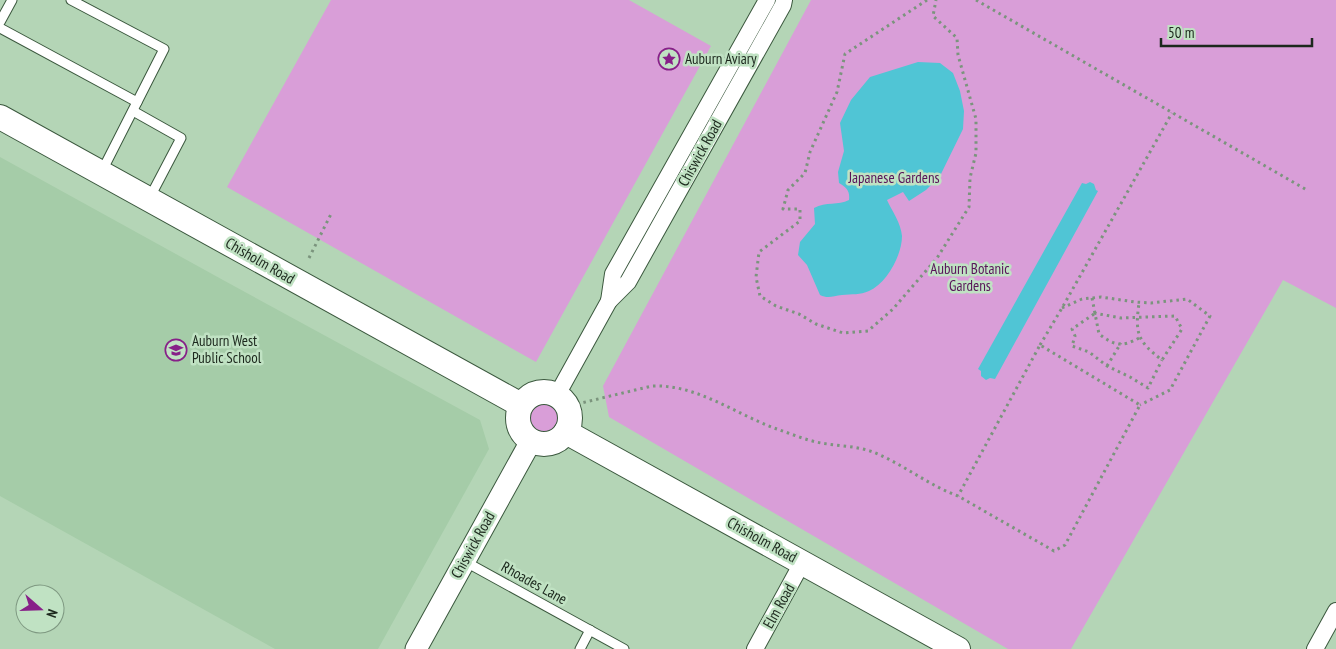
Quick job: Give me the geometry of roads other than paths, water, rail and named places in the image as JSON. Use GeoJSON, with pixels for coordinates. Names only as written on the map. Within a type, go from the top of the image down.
{"type":"FeatureCollection","features":[{"type":"Feature","properties":{"kind":"main road","name":"Chisholm Road"},"geometry":{"type":"LineString","coordinates":[[0,117],[521,405]]}},
{"type":"Feature","properties":{"kind":"main road"},"geometry":{"type":"LineString","coordinates":[[549,393],[564,412],[561,438],[546,444],[531,441],[520,429],[518,421],[521,405],[533,394],[549,393]]}},
{"type":"Feature","properties":{"kind":"main road","name":"Chisholm Road"},"geometry":{"type":"LineString","coordinates":[[564,412],[802,563],[958,649]]}},
{"type":"Feature","properties":{"kind":"street","name":"Chiswick Road"},"geometry":{"type":"LineString","coordinates":[[564,412],[609,301],[613,274],[767,0]]}},
{"type":"Feature","properties":{"kind":"street","name":"Chiswick Road"},"geometry":{"type":"LineString","coordinates":[[609,301],[628,282],[783,5],[784,0]]}},
{"type":"Feature","properties":{"kind":"street","name":"Chiswick Road"},"geometry":{"type":"LineString","coordinates":[[416,649],[531,441]]}},
{"type":"Feature","properties":{"kind":"street","name":"Elm Road"},"geometry":{"type":"LineString","coordinates":[[755,649],[802,563]]}},
{"type":"Feature","properties":{"kind":"street"},"geometry":{"type":"LineString","coordinates":[[1315,649],[1336,611]]}},
{"type":"Feature","properties":{"kind":"lane"},"geometry":{"type":"LineString","coordinates":[[0,22],[12,0]]}},
{"type":"Feature","properties":{"kind":"lane"},"geometry":{"type":"LineString","coordinates":[[71,0],[164,49],[101,173]]}},
{"type":"Feature","properties":{"kind":"lane"},"geometry":{"type":"LineString","coordinates":[[0,28],[135,107],[181,138],[149,199]]}},
{"type":"Feature","properties":{"kind":"lane","name":"Rhoades Lane"},"geometry":{"type":"LineString","coordinates":[[464,560],[624,649]]}},
{"type":"Feature","properties":{"kind":"lane"},"geometry":{"type":"LineString","coordinates":[[580,649],[590,630]]}},
{"type":"Feature","properties":{"kind":"water"},"geometry":{"type":"Polygon","coordinates":[[[918,62],[940,63],[953,73],[960,91],[964,111],[963,129],[940,176],[926,190],[909,201],[903,192],[887,200],[898,222],[902,236],[896,260],[882,282],[869,291],[859,294],[831,297],[820,295],[807,265],[798,255],[800,242],[815,224],[814,208],[849,200],[847,190],[839,183],[838,172],[844,151],[840,123],[851,100],[870,77],[918,62]]]}},
{"type":"Feature","properties":{"kind":"water"},"geometry":{"type":"Polygon","coordinates":[[[1090,182],[1094,184],[1098,191],[995,379],[990,378],[986,380],[981,376],[981,371],[978,369],[1082,183],[1090,182]]]}},
{"type":"Feature","properties":{"kind":"place","name":"Auburn Aviary"},"geometry":{"type":"Point","coordinates":[669,59]}},
{"type":"Feature","properties":{"kind":"place","name":"Auburn West Public School"},"geometry":{"type":"Point","coordinates":[176,350]}},
{"type":"Feature","properties":{"kind":"park label","name":"Japanese Gardens"},"geometry":{"type":"Point","coordinates":[894,178]}},
{"type":"Feature","properties":{"kind":"park label","name":"Auburn Botanic Gardens"},"geometry":{"type":"Point","coordinates":[970,278]}}]}
